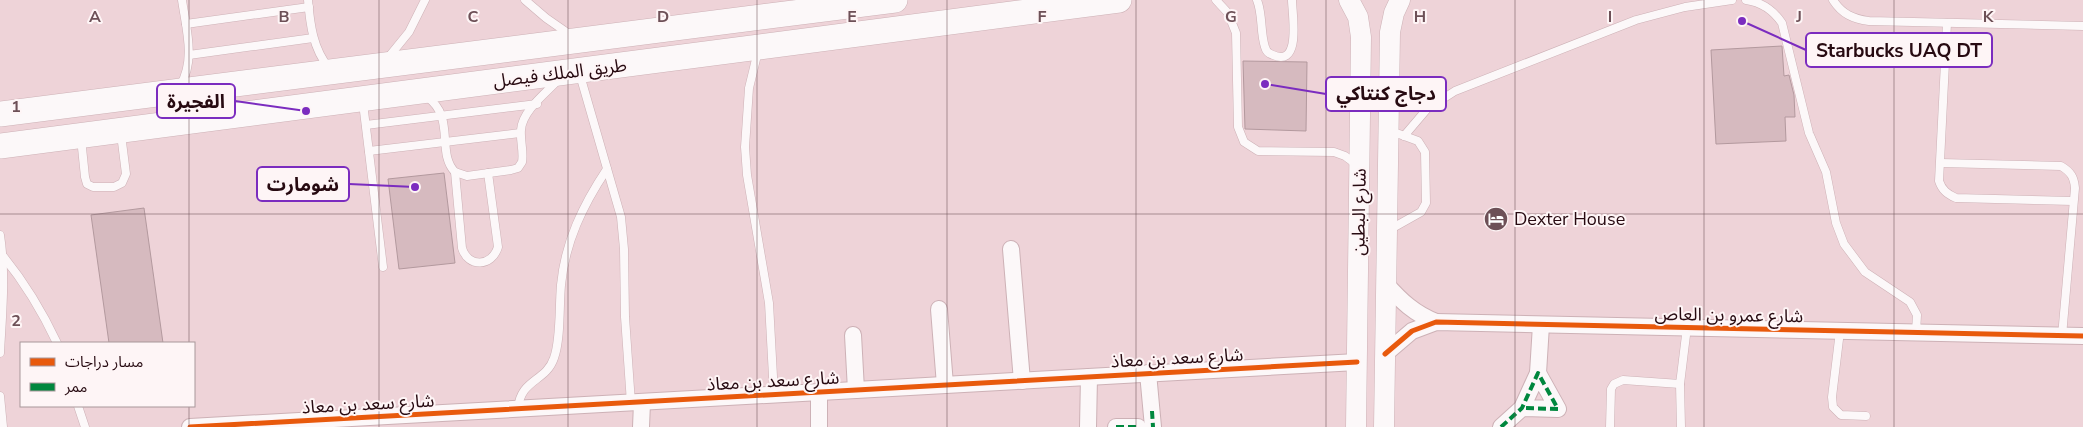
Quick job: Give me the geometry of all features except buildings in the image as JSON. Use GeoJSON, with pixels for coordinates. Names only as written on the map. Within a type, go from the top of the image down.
{"type":"FeatureCollection","features":[{"type":"Feature","properties":{"kind":"main road","name":"طريق الملك فيصل"},"geometry":{"type":"LineString","coordinates":[[0,114],[895,0]]}},
{"type":"Feature","properties":{"kind":"main road","name":"طريق الملك فيصل"},"geometry":{"type":"LineString","coordinates":[[0,146],[1119,0]]}},
{"type":"Feature","properties":{"kind":"street","name":"شارع البطين"},"geometry":{"type":"LineString","coordinates":[[1349,0],[1358,17],[1361,32],[1356,427]]}},
{"type":"Feature","properties":{"kind":"street","name":"شارع البطين"},"geometry":{"type":"LineString","coordinates":[[1384,427],[1387,231],[1396,132],[1390,32],[1394,13],[1400,0]]}},
{"type":"Feature","properties":{"kind":"street"},"geometry":{"type":"LineString","coordinates":[[1360,117],[1374,117],[1396,132]]}},
{"type":"Feature","properties":{"kind":"street"},"geometry":{"type":"LineString","coordinates":[[1011,249],[1022,381]]}},
{"type":"Feature","properties":{"kind":"street","name":"شارع عمرو بن العاص"},"geometry":{"type":"LineString","coordinates":[[1386,284],[1406,306],[1436,322],[2083,336]]}},
{"type":"Feature","properties":{"kind":"street"},"geometry":{"type":"LineString","coordinates":[[939,309],[945,385]]}},
{"type":"Feature","properties":{"kind":"street","name":"شارع عمرو بن العاص"},"geometry":{"type":"LineString","coordinates":[[1385,354],[1412,331],[1436,322]]}},
{"type":"Feature","properties":{"kind":"street"},"geometry":{"type":"LineString","coordinates":[[1501,427],[1522,408],[1538,373],[1541,325]]}},
{"type":"Feature","properties":{"kind":"street"},"geometry":{"type":"LineString","coordinates":[[853,335],[856,390]]}},
{"type":"Feature","properties":{"kind":"street","name":"شارع سعد بن معاذ"},"geometry":{"type":"LineString","coordinates":[[190,427],[391,422],[518,410],[1357,362]]}},
{"type":"Feature","properties":{"kind":"street"},"geometry":{"type":"LineString","coordinates":[[1148,373],[1153,427]]}},
{"type":"Feature","properties":{"kind":"street"},"geometry":{"type":"LineString","coordinates":[[1522,408],[1558,409],[1538,373]]}},
{"type":"Feature","properties":{"kind":"street"},"geometry":{"type":"LineString","coordinates":[[1088,427],[1089,377]]}},
{"type":"Feature","properties":{"kind":"street"},"geometry":{"type":"LineString","coordinates":[[819,392],[819,427]]}},
{"type":"Feature","properties":{"kind":"street"},"geometry":{"type":"LineString","coordinates":[[636,403],[641,427]]}},
{"type":"Feature","properties":{"kind":"street"},"geometry":{"type":"LineString","coordinates":[[1116,427],[1138,427]]}},
{"type":"Feature","properties":{"kind":"lane"},"geometry":{"type":"LineString","coordinates":[[176,91],[188,70],[189,55],[182,0]]}},
{"type":"Feature","properties":{"kind":"lane"},"geometry":{"type":"LineString","coordinates":[[382,65],[410,32],[425,0]]}},
{"type":"Feature","properties":{"kind":"lane"},"geometry":{"type":"LineString","coordinates":[[525,0],[546,18],[580,40]]}},
{"type":"Feature","properties":{"kind":"lane"},"geometry":{"type":"LineString","coordinates":[[1216,0],[1228,13],[1236,33],[1238,127],[1244,142],[1253,149],[1264,152],[1340,153],[1351,159],[1360,168]]}},
{"type":"Feature","properties":{"kind":"lane"},"geometry":{"type":"LineString","coordinates":[[1257,0],[1261,13],[1265,46],[1270,54],[1278,57],[1287,54],[1293,47],[1292,0]]}},
{"type":"Feature","properties":{"kind":"lane"},"geometry":{"type":"LineString","coordinates":[[1396,132],[1455,91],[1636,20],[1685,7],[1732,0]]}},
{"type":"Feature","properties":{"kind":"lane"},"geometry":{"type":"LineString","coordinates":[[1746,0],[1762,4],[1770,9],[1782,23],[1809,132],[1826,172],[1836,223],[1844,244],[1864,272],[1910,302],[1917,315],[1916,332]]}},
{"type":"Feature","properties":{"kind":"lane"},"geometry":{"type":"LineString","coordinates":[[1834,0],[1844,13],[1855,19],[2083,26]]}},
{"type":"Feature","properties":{"kind":"lane"},"geometry":{"type":"LineString","coordinates":[[186,24],[309,4],[313,38],[318,52],[331,71]]}},
{"type":"Feature","properties":{"kind":"lane"},"geometry":{"type":"LineString","coordinates":[[1947,23],[1939,181],[1942,188],[1956,198],[2073,201]]}},
{"type":"Feature","properties":{"kind":"lane"},"geometry":{"type":"LineString","coordinates":[[189,55],[313,38]]}},
{"type":"Feature","properties":{"kind":"lane"},"geometry":{"type":"LineString","coordinates":[[759,47],[749,88],[744,147],[768,294],[774,395]]}},
{"type":"Feature","properties":{"kind":"lane"},"geometry":{"type":"LineString","coordinates":[[420,91],[436,103],[442,115],[450,166],[456,172],[467,176],[511,170],[520,165],[523,158],[520,133],[526,116],[536,104],[572,71],[608,169],[617,200],[623,233],[626,326],[636,403]]}},
{"type":"Feature","properties":{"kind":"lane"},"geometry":{"type":"LineString","coordinates":[[363,99],[383,267]]}},
{"type":"Feature","properties":{"kind":"lane"},"geometry":{"type":"LineString","coordinates":[[366,125],[536,104]]}},
{"type":"Feature","properties":{"kind":"lane"},"geometry":{"type":"LineString","coordinates":[[80,136],[87,184],[93,187],[114,187],[122,183],[126,174],[120,130]]}},
{"type":"Feature","properties":{"kind":"lane"},"geometry":{"type":"LineString","coordinates":[[1387,231],[1403,220],[1418,214],[1426,203],[1425,152],[1418,141],[1396,132]]}},
{"type":"Feature","properties":{"kind":"lane"},"geometry":{"type":"LineString","coordinates":[[369,151],[520,133]]}},
{"type":"Feature","properties":{"kind":"lane"},"geometry":{"type":"LineString","coordinates":[[1941,163],[2061,166],[2069,171],[2074,179],[2062,336]]}},
{"type":"Feature","properties":{"kind":"lane"},"geometry":{"type":"LineString","coordinates":[[518,410],[518,401],[526,387],[548,369],[556,355],[562,276],[567,250],[589,198],[608,169]]}},
{"type":"Feature","properties":{"kind":"lane"},"geometry":{"type":"LineString","coordinates":[[456,172],[462,248],[467,258],[477,263],[488,261],[496,253],[498,247],[488,173]]}},
{"type":"Feature","properties":{"kind":"lane"},"geometry":{"type":"LineString","coordinates":[[0,235],[3,256],[4,298],[0,353]]}},
{"type":"Feature","properties":{"kind":"lane"},"geometry":{"type":"LineString","coordinates":[[3,256],[20,277],[34,299],[56,342]]}},
{"type":"Feature","properties":{"kind":"lane"},"geometry":{"type":"LineString","coordinates":[[1681,427],[1680,384],[1687,327]]}},
{"type":"Feature","properties":{"kind":"lane"},"geometry":{"type":"LineString","coordinates":[[1840,331],[1832,397],[1833,407],[1841,415],[1866,416]]}},
{"type":"Feature","properties":{"kind":"lane"},"geometry":{"type":"LineString","coordinates":[[1610,427],[1611,389],[1614,384],[1623,380],[1680,384]]}},
{"type":"Feature","properties":{"kind":"lane"},"geometry":{"type":"LineString","coordinates":[[0,396],[3,427]]}},
{"type":"Feature","properties":{"kind":"lane"},"geometry":{"type":"LineString","coordinates":[[78,407],[84,427]]}},
{"type":"Feature","properties":{"kind":"marked path"},"geometry":{"type":"LineString","coordinates":[[1501,427],[1522,408],[1538,373],[1558,409],[1522,408]]}},
{"type":"Feature","properties":{"kind":"marked path"},"geometry":{"type":"LineString","coordinates":[[1152,411],[1153,427]]}},
{"type":"Feature","properties":{"kind":"marked path"},"geometry":{"type":"LineString","coordinates":[[1116,427],[1138,427]]}},
{"type":"Feature","properties":{"kind":"cycle path"},"geometry":{"type":"LineString","coordinates":[[1385,354],[1412,331],[1436,322],[2083,336]]}},
{"type":"Feature","properties":{"kind":"cycle path"},"geometry":{"type":"LineString","coordinates":[[190,427],[1357,362]]}},
{"type":"Feature","properties":{"kind":"place","name":"Starbucks UAQ DT"},"geometry":{"type":"Point","coordinates":[1742,21]}},
{"type":"Feature","properties":{"kind":"place","name":"دجاج كنتاكي"},"geometry":{"type":"Point","coordinates":[1265,84]}},
{"type":"Feature","properties":{"kind":"place","name":"الفجيرة"},"geometry":{"type":"Point","coordinates":[306,111]}},
{"type":"Feature","properties":{"kind":"place","name":"شومارت"},"geometry":{"type":"Point","coordinates":[415,187]}},
{"type":"Feature","properties":{"kind":"place","name":"Dexter House"},"geometry":{"type":"Point","coordinates":[1496,219]}}]}
